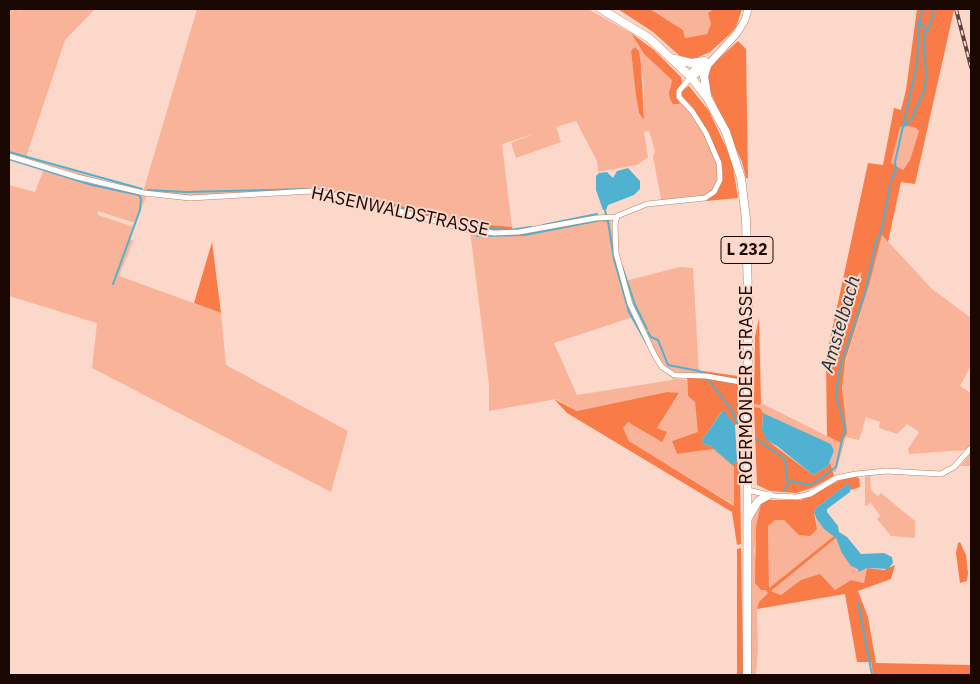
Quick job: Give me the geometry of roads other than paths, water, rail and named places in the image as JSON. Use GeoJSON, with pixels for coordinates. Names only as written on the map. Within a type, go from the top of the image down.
{"type":"FeatureCollection","features":[{"type":"Feature","properties":{"kind":"main road","name":"L 232"},"geometry":{"type":"LineString","coordinates":[[601,9],[634,27],[675,60],[692,77]]}},
{"type":"Feature","properties":{"kind":"main road"},"geometry":{"type":"LineString","coordinates":[[692,77],[740,29],[748,9]]}},
{"type":"Feature","properties":{"kind":"main road"},"geometry":{"type":"LineString","coordinates":[[675,60],[706,64]]}},
{"type":"Feature","properties":{"kind":"main road"},"geometry":{"type":"LineString","coordinates":[[706,64],[704,82],[708,99]]}},
{"type":"Feature","properties":{"kind":"main road","name":"ROERMONDER STRASSE"},"geometry":{"type":"LineString","coordinates":[[692,77],[708,99],[734,153],[746,206],[748,296],[746,383],[747,675]]}},
{"type":"Feature","properties":{"kind":"main road"},"geometry":{"type":"LineString","coordinates":[[747,522],[754,505],[769,494]]}},
{"type":"Feature","properties":{"kind":"street","name":"HASENWALDSTRASSE"},"geometry":{"type":"LineString","coordinates":[[9,156],[77,177],[144,193],[190,198],[312,191],[351,198],[464,229],[519,232],[596,218],[616,217],[647,204],[705,198],[714,192],[720,180],[720,163],[706,133],[679,97],[679,91],[692,77]]}},
{"type":"Feature","properties":{"kind":"street"},"geometry":{"type":"LineString","coordinates":[[616,217],[614,238],[630,304],[658,363],[674,375],[706,376],[746,383]]}},
{"type":"Feature","properties":{"kind":"street"},"geometry":{"type":"LineString","coordinates":[[746,490],[786,497],[805,495],[836,478],[862,473],[941,474],[954,467],[971,448]]}},
{"type":"Feature","properties":{"kind":"water"},"geometry":{"type":"Polygon","coordinates":[[[628,168],[640,181],[640,189],[634,195],[608,205],[606,210],[603,210],[596,190],[596,176],[599,173],[607,172],[613,178],[617,171],[628,168]]]}},
{"type":"Feature","properties":{"kind":"water"},"geometry":{"type":"Polygon","coordinates":[[[723,410],[735,425],[737,461],[732,465],[711,446],[703,444],[702,440],[723,410]]]}},
{"type":"Feature","properties":{"kind":"water"},"geometry":{"type":"Polygon","coordinates":[[[763,413],[831,444],[834,451],[828,466],[813,475],[777,446],[766,440],[762,430],[763,413]]]}},
{"type":"Feature","properties":{"kind":"water"},"geometry":{"type":"Polygon","coordinates":[[[847,484],[851,486],[850,492],[827,509],[827,512],[838,526],[839,532],[847,537],[861,554],[884,553],[892,557],[893,563],[888,569],[867,568],[859,572],[858,569],[851,566],[842,553],[836,538],[824,529],[816,518],[814,512],[816,508],[847,484]]]}},
{"type":"Feature","properties":{"kind":"waterway","name":"Amstelbach"},"geometry":{"type":"LineString","coordinates":[[891,181],[896,170],[895,162],[917,64],[919,23],[923,9]]}},
{"type":"Feature","properties":{"kind":"waterway"},"geometry":{"type":"LineString","coordinates":[[903,127],[911,120],[924,91],[926,77],[924,37],[931,22],[934,9]]}},
{"type":"Feature","properties":{"kind":"waterway","name":"Amstelbach"},"geometry":{"type":"LineString","coordinates":[[920,20],[921,25],[926,29]]}},
{"type":"Feature","properties":{"kind":"waterway"},"geometry":{"type":"LineString","coordinates":[[9,152],[142,189]]}},
{"type":"Feature","properties":{"kind":"waterway"},"geometry":{"type":"LineString","coordinates":[[9,159],[92,185],[139,195],[141,199],[140,210],[113,284]]}},
{"type":"Feature","properties":{"kind":"waterway","name":"Amstelbach"},"geometry":{"type":"LineString","coordinates":[[784,490],[790,481],[811,485],[836,467],[845,427],[836,396],[838,379],[842,360],[865,293],[876,242],[881,233],[890,185]]}},
{"type":"Feature","properties":{"kind":"waterway"},"geometry":{"type":"LineString","coordinates":[[148,190],[185,192],[310,189]]}},
{"type":"Feature","properties":{"kind":"waterway"},"geometry":{"type":"LineString","coordinates":[[315,189],[364,197]]}},
{"type":"Feature","properties":{"kind":"waterway"},"geometry":{"type":"LineString","coordinates":[[368,198],[440,220]]}},
{"type":"Feature","properties":{"kind":"waterway"},"geometry":{"type":"LineString","coordinates":[[543,225],[597,214]]}},
{"type":"Feature","properties":{"kind":"waterway"},"geometry":{"type":"LineString","coordinates":[[477,236],[525,235],[601,220],[608,221]]}},
{"type":"Feature","properties":{"kind":"waterway"},"geometry":{"type":"LineString","coordinates":[[445,221],[483,228],[510,230],[531,227]]}},
{"type":"Feature","properties":{"kind":"waterway"},"geometry":{"type":"LineString","coordinates":[[608,221],[614,259],[629,312],[647,344]]}},
{"type":"Feature","properties":{"kind":"waterway"},"geometry":{"type":"LineString","coordinates":[[622,266],[635,305],[647,329]]}},
{"type":"Feature","properties":{"kind":"waterway"},"geometry":{"type":"LineString","coordinates":[[648,332],[651,337],[658,340],[668,365],[705,374]]}},
{"type":"Feature","properties":{"kind":"waterway"},"geometry":{"type":"LineString","coordinates":[[707,378],[731,409],[738,424]]}},
{"type":"Feature","properties":{"kind":"waterway"},"geometry":{"type":"LineString","coordinates":[[756,439],[785,459],[787,481]]}},
{"type":"Feature","properties":{"kind":"waterway","name":"Amstelbach"},"geometry":{"type":"LineString","coordinates":[[858,602],[872,675]]}},
{"type":"Feature","properties":{"kind":"railway"},"geometry":{"type":"LineString","coordinates":[[956,9],[971,67]]}}]}
